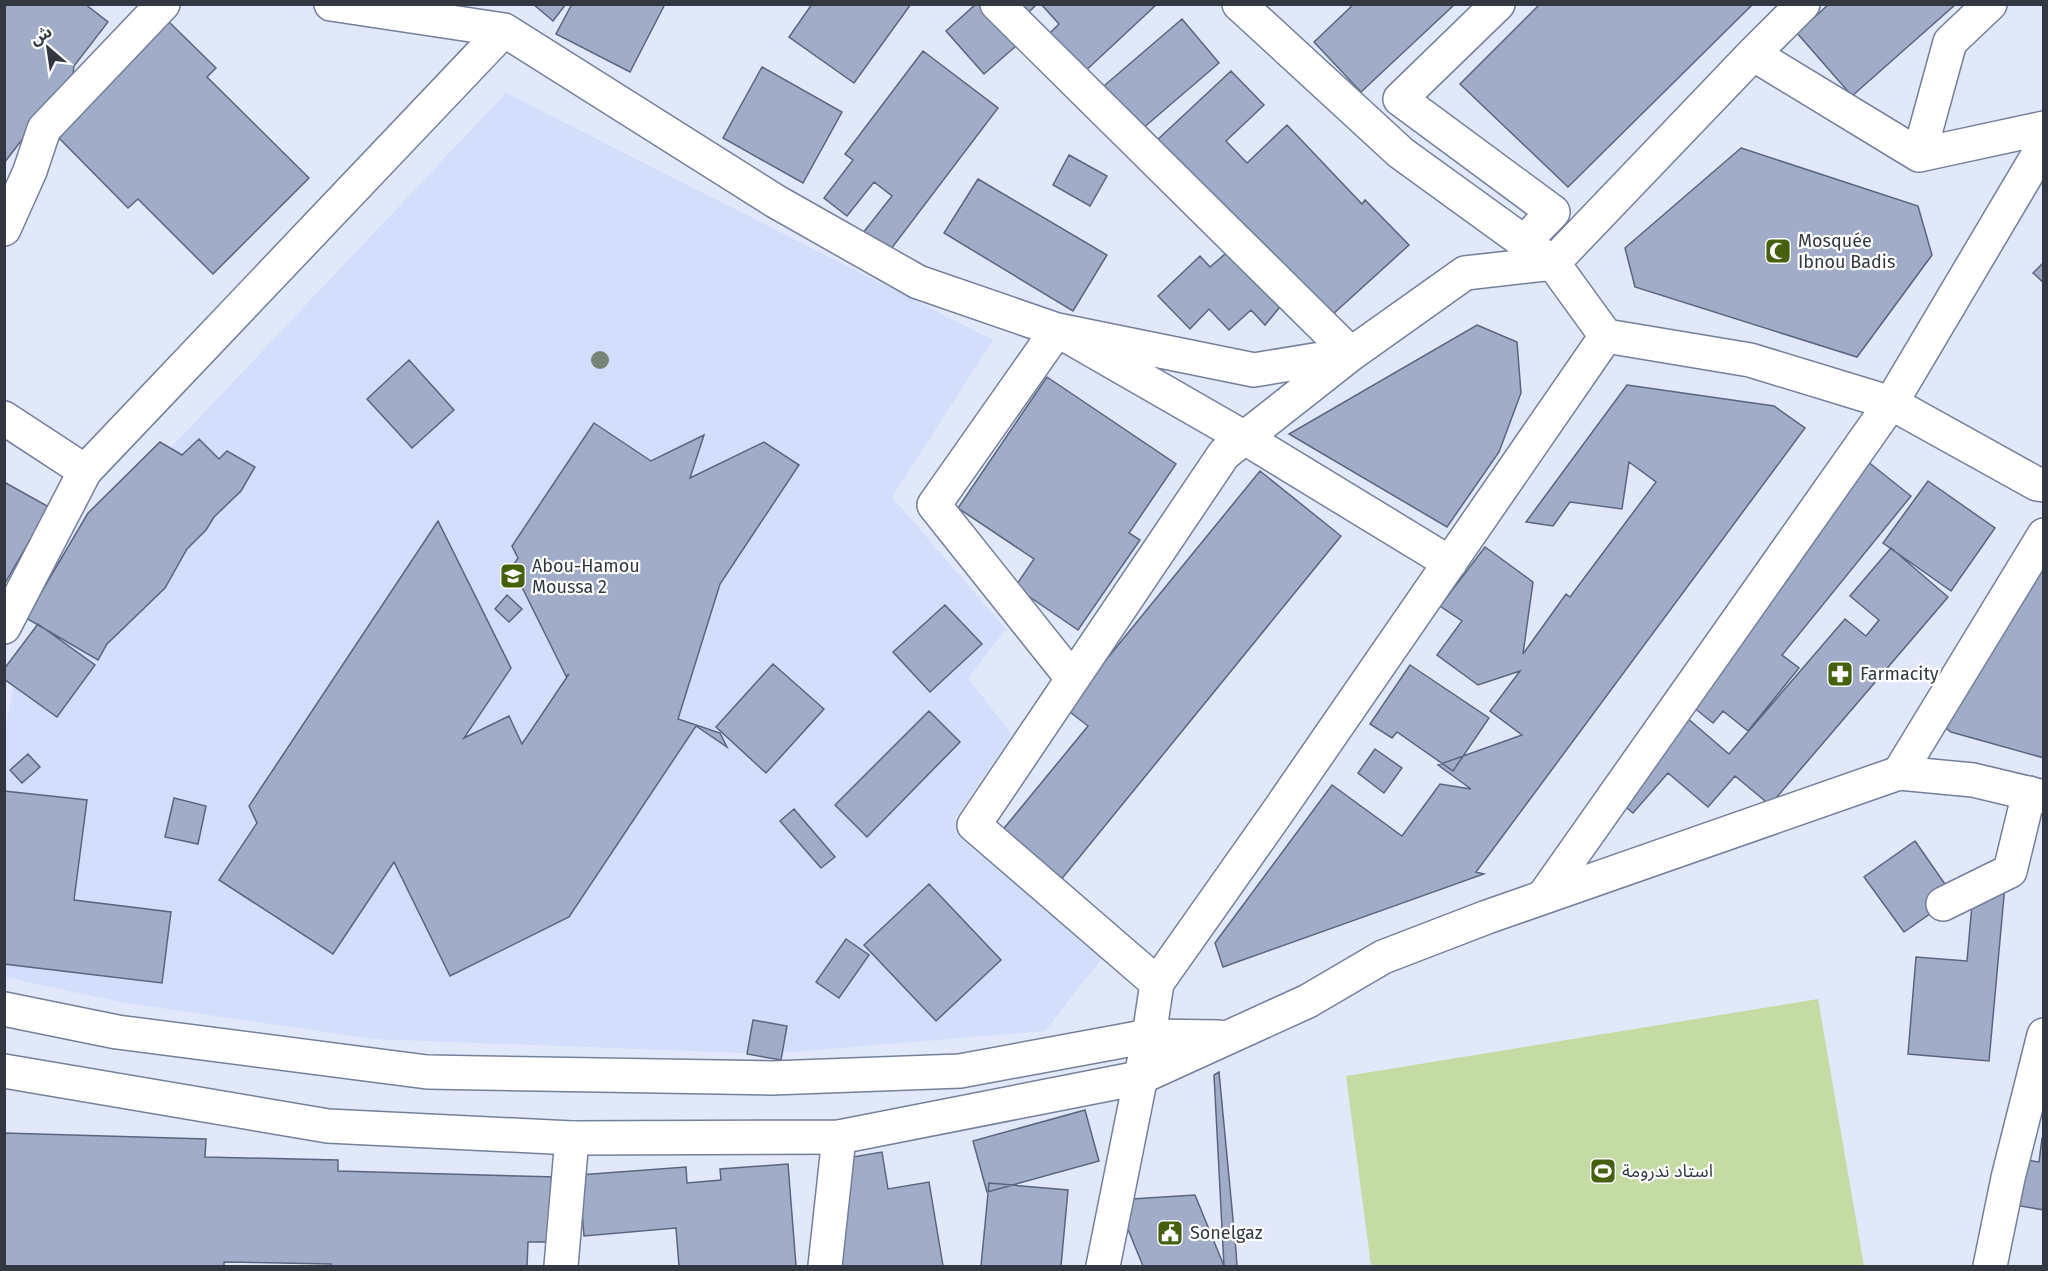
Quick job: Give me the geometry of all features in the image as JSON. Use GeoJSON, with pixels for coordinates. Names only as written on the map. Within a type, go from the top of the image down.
{"type":"FeatureCollection","features":[{"type":"Feature","properties":{"kind":"street"},"geometry":{"type":"LineString","coordinates":[[4,229],[30,171],[44,129],[163,4]]}},
{"type":"Feature","properties":{"kind":"street"},"geometry":{"type":"LineString","coordinates":[[331,4],[504,30],[775,201],[918,282],[1057,330],[1254,370],[1351,354]]}},
{"type":"Feature","properties":{"kind":"street"},"geometry":{"type":"LineString","coordinates":[[997,4],[1351,354]]}},
{"type":"Feature","properties":{"kind":"street"},"geometry":{"type":"LineString","coordinates":[[1239,4],[1401,153],[1553,263],[1606,336],[1750,360],[1891,403],[2037,484],[2043,485]]}},
{"type":"Feature","properties":{"kind":"street"},"geometry":{"type":"LineString","coordinates":[[1498,4],[1400,99],[1553,213],[1524,242]]}},
{"type":"Feature","properties":{"kind":"street"},"geometry":{"type":"LineString","coordinates":[[1157,983],[974,825],[1224,454],[1351,354],[1465,273],[1553,263],[1803,4]]}},
{"type":"Feature","properties":{"kind":"street"},"geometry":{"type":"LineString","coordinates":[[1919,155],[1950,42],[1990,4]]}},
{"type":"Feature","properties":{"kind":"street"},"geometry":{"type":"LineString","coordinates":[[4,627],[85,471],[504,30]]}},
{"type":"Feature","properties":{"kind":"street"},"geometry":{"type":"LineString","coordinates":[[1753,54],[1919,155],[2043,128]]}},
{"type":"Feature","properties":{"kind":"street"},"geometry":{"type":"LineString","coordinates":[[1543,897],[1891,403],[2043,146]]}},
{"type":"Feature","properties":{"kind":"street"},"geometry":{"type":"LineString","coordinates":[[1057,330],[1245,438],[1450,563]]}},
{"type":"Feature","properties":{"kind":"street"},"geometry":{"type":"LineString","coordinates":[[1057,330],[934,505],[1072,678]]}},
{"type":"Feature","properties":{"kind":"street"},"geometry":{"type":"LineString","coordinates":[[1103,1266],[1149,1036],[1157,983],[1606,336]]}},
{"type":"Feature","properties":{"kind":"street"},"geometry":{"type":"LineString","coordinates":[[4,418],[85,471]]}},
{"type":"Feature","properties":{"kind":"street"},"geometry":{"type":"LineString","coordinates":[[1899,773],[2043,535]]}},
{"type":"Feature","properties":{"kind":"street"},"geometry":{"type":"LineString","coordinates":[[4,1071],[328,1126],[572,1137],[839,1137],[1139,1078],[1308,1001],[1383,957],[1543,897],[1899,773],[1973,780],[2036,795],[2010,871],[1943,904]]}},
{"type":"Feature","properties":{"kind":"street"},"geometry":{"type":"LineString","coordinates":[[4,1009],[117,1032],[427,1072],[772,1078],[960,1071],[1149,1036],[1226,1037]]}},
{"type":"Feature","properties":{"kind":"street"},"geometry":{"type":"LineString","coordinates":[[1990,1266],[2008,1178],[2043,1035]]}},
{"type":"Feature","properties":{"kind":"street"},"geometry":{"type":"LineString","coordinates":[[561,1266],[572,1137]]}},
{"type":"Feature","properties":{"kind":"street"},"geometry":{"type":"LineString","coordinates":[[825,1266],[839,1137]]}},
{"type":"Feature","properties":{"kind":"shaded area","name":"Abou-Hamou Moussa 2"},"geometry":{"type":"Polygon","coordinates":[[[506,93],[993,340],[892,497],[1006,629],[968,678],[1012,735],[955,819],[1105,954],[1045,1031],[769,1054],[373,1039],[120,1002],[5,977],[5,730],[21,648],[99,524],[506,93]]]}},
{"type":"Feature","properties":{"kind":"green space","name":"استاد ندرومة"},"geometry":{"type":"Polygon","coordinates":[[[1818,999],[1864,1266],[1371,1266],[1346,1076],[1818,999]]]}},
{"type":"Feature","properties":{"kind":"building"},"geometry":{"type":"Polygon","coordinates":[[[4,4],[85,4],[108,22],[74,66],[73,74],[4,163],[4,4]]]}},
{"type":"Feature","properties":{"kind":"building"},"geometry":{"type":"Polygon","coordinates":[[[533,4],[566,4],[553,21],[533,4]]]}},
{"type":"Feature","properties":{"kind":"building"},"geometry":{"type":"Polygon","coordinates":[[[572,4],[665,4],[630,72],[556,34],[572,4]]]}},
{"type":"Feature","properties":{"kind":"building"},"geometry":{"type":"Polygon","coordinates":[[[812,4],[911,4],[854,83],[789,37],[812,4]]]}},
{"type":"Feature","properties":{"kind":"building"},"geometry":{"type":"Polygon","coordinates":[[[976,4],[979,4],[1016,46],[984,74],[946,31],[976,4]]]}},
{"type":"Feature","properties":{"kind":"building"},"geometry":{"type":"Polygon","coordinates":[[[1018,4],[1037,4],[1027,14],[1018,4]]]}},
{"type":"Feature","properties":{"kind":"building"},"geometry":{"type":"Polygon","coordinates":[[[1041,4],[1157,4],[1081,75],[1045,38],[1059,24],[1041,4]]]}},
{"type":"Feature","properties":{"kind":"building"},"geometry":{"type":"Polygon","coordinates":[[[1354,4],[1455,4],[1361,92],[1314,42],[1354,4]]]}},
{"type":"Feature","properties":{"kind":"building"},"geometry":{"type":"Polygon","coordinates":[[[1540,4],[1753,4],[1568,187],[1460,84],[1540,4]]]}},
{"type":"Feature","properties":{"kind":"building"},"geometry":{"type":"Polygon","coordinates":[[[1829,4],[1956,4],[1852,96],[1797,33],[1829,4]]]}},
{"type":"Feature","properties":{"kind":"building"},"geometry":{"type":"Polygon","coordinates":[[[1182,19],[1219,63],[1135,135],[1098,91],[1182,19]]]}},
{"type":"Feature","properties":{"kind":"building"},"geometry":{"type":"Polygon","coordinates":[[[167,20],[216,68],[207,77],[309,178],[213,274],[138,199],[128,208],[54,133],[167,20]]]}},
{"type":"Feature","properties":{"kind":"building"},"geometry":{"type":"Polygon","coordinates":[[[923,51],[998,108],[888,253],[863,233],[892,196],[874,182],[847,216],[824,198],[853,160],[845,154],[923,51]]]}},
{"type":"Feature","properties":{"kind":"building"},"geometry":{"type":"Polygon","coordinates":[[[762,67],[842,112],[803,183],[723,138],[762,67]]]}},
{"type":"Feature","properties":{"kind":"building"},"geometry":{"type":"Polygon","coordinates":[[[1231,71],[1264,105],[1226,141],[1247,163],[1287,125],[1362,204],[1365,200],[1409,245],[1332,315],[1154,143],[1231,71]]]}},
{"type":"Feature","properties":{"kind":"building","name":"Mosquée Ibnou Badis"},"geometry":{"type":"Polygon","coordinates":[[[1741,148],[1918,206],[1932,255],[1857,357],[1635,287],[1625,248],[1741,148]]]}},
{"type":"Feature","properties":{"kind":"building"},"geometry":{"type":"Polygon","coordinates":[[[1069,155],[1107,176],[1090,206],[1053,185],[1069,155]]]}},
{"type":"Feature","properties":{"kind":"building"},"geometry":{"type":"Polygon","coordinates":[[[978,179],[1107,255],[1073,311],[944,233],[978,179]]]}},
{"type":"Feature","properties":{"kind":"building"},"geometry":{"type":"Polygon","coordinates":[[[1232,248],[1284,302],[1265,325],[1251,310],[1229,330],[1209,309],[1190,329],[1158,296],[1200,256],[1210,267],[1232,248]]]}},
{"type":"Feature","properties":{"kind":"building"},"geometry":{"type":"Polygon","coordinates":[[[2044,262],[2044,283],[2033,273],[2044,262]]]}},
{"type":"Feature","properties":{"kind":"building"},"geometry":{"type":"Polygon","coordinates":[[[1477,325],[1517,342],[1521,393],[1499,452],[1447,527],[1289,434],[1477,325]]]}},
{"type":"Feature","properties":{"kind":"building"},"geometry":{"type":"Polygon","coordinates":[[[409,360],[454,410],[412,448],[367,399],[409,360]]]}},
{"type":"Feature","properties":{"kind":"building"},"geometry":{"type":"Polygon","coordinates":[[[1047,377],[1176,464],[1129,533],[1140,540],[1078,630],[1015,587],[1034,559],[958,508],[1047,377]]]}},
{"type":"Feature","properties":{"kind":"building"},"geometry":{"type":"Polygon","coordinates":[[[1627,385],[1774,406],[1805,428],[1476,872],[1484,874],[1223,967],[1215,943],[1332,785],[1402,836],[1440,784],[1471,789],[1438,765],[1522,735],[1490,711],[1520,671],[1478,685],[1437,655],[1462,621],[1440,606],[1485,547],[1533,582],[1523,654],[1566,594],[1570,597],[1656,482],[1629,462],[1622,509],[1570,502],[1553,526],[1526,522],[1627,385]]]}},
{"type":"Feature","properties":{"kind":"building"},"geometry":{"type":"Polygon","coordinates":[[[594,423],[651,461],[704,435],[690,478],[764,442],[799,465],[720,584],[678,719],[720,733],[727,747],[696,726],[569,917],[450,976],[394,862],[333,954],[219,880],[257,823],[249,806],[438,521],[511,668],[464,738],[509,716],[522,744],[569,674],[566,676],[512,567],[518,558],[512,546],[594,423]]]}},
{"type":"Feature","properties":{"kind":"building"},"geometry":{"type":"Polygon","coordinates":[[[199,439],[219,459],[227,451],[255,467],[241,491],[214,517],[206,530],[187,549],[165,588],[107,644],[98,660],[26,618],[88,513],[160,442],[182,455],[199,439]]]}},
{"type":"Feature","properties":{"kind":"building"},"geometry":{"type":"Polygon","coordinates":[[[1862,457],[1911,496],[1782,655],[1799,668],[1748,731],[1723,711],[1713,723],[1673,691],[1862,457]]]}},
{"type":"Feature","properties":{"kind":"building"},"geometry":{"type":"Polygon","coordinates":[[[1260,471],[1341,536],[1060,881],[1001,832],[1088,726],[1066,709],[1260,471]]]}},
{"type":"Feature","properties":{"kind":"building"},"geometry":{"type":"Polygon","coordinates":[[[1928,481],[1995,528],[1951,591],[1883,543],[1928,481]]]}},
{"type":"Feature","properties":{"kind":"building"},"geometry":{"type":"Polygon","coordinates":[[[4,482],[49,507],[4,585],[4,482]]]}},
{"type":"Feature","properties":{"kind":"building"},"geometry":{"type":"Polygon","coordinates":[[[2044,541],[2044,758],[1951,732],[1924,711],[2044,541]]]}},
{"type":"Feature","properties":{"kind":"building","name":"Farmacity"},"geometry":{"type":"Polygon","coordinates":[[[1891,548],[1948,597],[1770,805],[1735,776],[1708,807],[1668,773],[1633,813],[1609,793],[1679,711],[1729,754],[1845,619],[1866,636],[1879,620],[1850,596],[1891,548]]]}},
{"type":"Feature","properties":{"kind":"building"},"geometry":{"type":"Polygon","coordinates":[[[507,595],[522,609],[509,622],[495,609],[507,595]]]}},
{"type":"Feature","properties":{"kind":"building"},"geometry":{"type":"Polygon","coordinates":[[[945,605],[982,644],[930,692],[893,652],[945,605]]]}},
{"type":"Feature","properties":{"kind":"building"},"geometry":{"type":"Polygon","coordinates":[[[38,624],[95,665],[57,717],[4,679],[4,669],[38,624]]]}},
{"type":"Feature","properties":{"kind":"building"},"geometry":{"type":"Polygon","coordinates":[[[773,664],[824,709],[766,773],[716,727],[773,664]]]}},
{"type":"Feature","properties":{"kind":"building"},"geometry":{"type":"Polygon","coordinates":[[[1410,665],[1489,718],[1453,771],[1397,732],[1392,738],[1370,724],[1410,665]]]}},
{"type":"Feature","properties":{"kind":"building"},"geometry":{"type":"Polygon","coordinates":[[[929,711],[960,742],[867,837],[835,805],[929,711]]]}},
{"type":"Feature","properties":{"kind":"building"},"geometry":{"type":"Polygon","coordinates":[[[1375,749],[1402,768],[1384,793],[1358,773],[1375,749]]]}},
{"type":"Feature","properties":{"kind":"building"},"geometry":{"type":"Polygon","coordinates":[[[28,754],[40,767],[22,783],[10,770],[28,754]]]}},
{"type":"Feature","properties":{"kind":"building"},"geometry":{"type":"Polygon","coordinates":[[[4,791],[87,800],[74,900],[171,912],[162,983],[4,964],[4,791]]]}},
{"type":"Feature","properties":{"kind":"building"},"geometry":{"type":"Polygon","coordinates":[[[174,798],[206,806],[198,844],[165,837],[174,798]]]}},
{"type":"Feature","properties":{"kind":"building"},"geometry":{"type":"Polygon","coordinates":[[[794,809],[835,857],[821,868],[780,821],[794,809]]]}},
{"type":"Feature","properties":{"kind":"building"},"geometry":{"type":"Polygon","coordinates":[[[1915,841],[1954,897],[1904,932],[1864,877],[1915,841]]]}},
{"type":"Feature","properties":{"kind":"building"},"geometry":{"type":"Polygon","coordinates":[[[1975,871],[2006,874],[1989,1061],[1908,1054],[1916,957],[1967,961],[1975,871]]]}},
{"type":"Feature","properties":{"kind":"building"},"geometry":{"type":"Polygon","coordinates":[[[929,884],[1001,960],[936,1021],[864,945],[929,884]]]}},
{"type":"Feature","properties":{"kind":"building"},"geometry":{"type":"Polygon","coordinates":[[[846,939],[869,955],[839,998],[816,982],[846,939]]]}},
{"type":"Feature","properties":{"kind":"building"},"geometry":{"type":"Polygon","coordinates":[[[753,1020],[787,1026],[781,1060],[747,1054],[753,1020]]]}},
{"type":"Feature","properties":{"kind":"building","name":"Sonelgaz"},"geometry":{"type":"Polygon","coordinates":[[[1219,1072],[1237,1266],[1224,1266],[1214,1075],[1219,1072]]]}},
{"type":"Feature","properties":{"kind":"building"},"geometry":{"type":"Polygon","coordinates":[[[1085,1110],[1099,1161],[987,1192],[973,1141],[1085,1110]]]}},
{"type":"Feature","properties":{"kind":"building"},"geometry":{"type":"Polygon","coordinates":[[[4,1133],[206,1139],[205,1157],[338,1160],[338,1171],[557,1177],[555,1242],[528,1242],[527,1266],[331,1266],[331,1264],[224,1262],[224,1266],[4,1266],[4,1133]]]}},
{"type":"Feature","properties":{"kind":"building"},"geometry":{"type":"Polygon","coordinates":[[[2042,1138],[2044,1138],[2044,1210],[2014,1205],[2020,1159],[2039,1162],[2042,1138]]]}},
{"type":"Feature","properties":{"kind":"building"},"geometry":{"type":"Polygon","coordinates":[[[882,1152],[888,1189],[929,1182],[943,1266],[842,1266],[823,1162],[882,1152]]]}},
{"type":"Feature","properties":{"kind":"building"},"geometry":{"type":"Polygon","coordinates":[[[788,1164],[796,1266],[679,1266],[676,1228],[584,1236],[579,1175],[686,1167],[687,1183],[721,1180],[720,1169],[788,1164]]]}},
{"type":"Feature","properties":{"kind":"building"},"geometry":{"type":"Polygon","coordinates":[[[989,1183],[1068,1190],[1061,1266],[981,1266],[989,1183]]]}},
{"type":"Feature","properties":{"kind":"building","name":"Sonelgaz"},"geometry":{"type":"Polygon","coordinates":[[[1195,1195],[1224,1266],[1143,1266],[1116,1200],[1195,1195]]]}},
{"type":"Feature","properties":{"kind":"place","name":"Mosquée Ibnou Badis"},"geometry":{"type":"Point","coordinates":[1778,251]}},
{"type":"Feature","properties":{"kind":"place","name":"Abou-Hamou Moussa 2"},"geometry":{"type":"Point","coordinates":[513,576]}},
{"type":"Feature","properties":{"kind":"place","name":"Farmacity"},"geometry":{"type":"Point","coordinates":[1840,674]}},
{"type":"Feature","properties":{"kind":"place","name":"استاد ندرومة"},"geometry":{"type":"Point","coordinates":[1603,1171]}},
{"type":"Feature","properties":{"kind":"place","name":"Sonelgaz"},"geometry":{"type":"Point","coordinates":[1170,1233]}}]}
